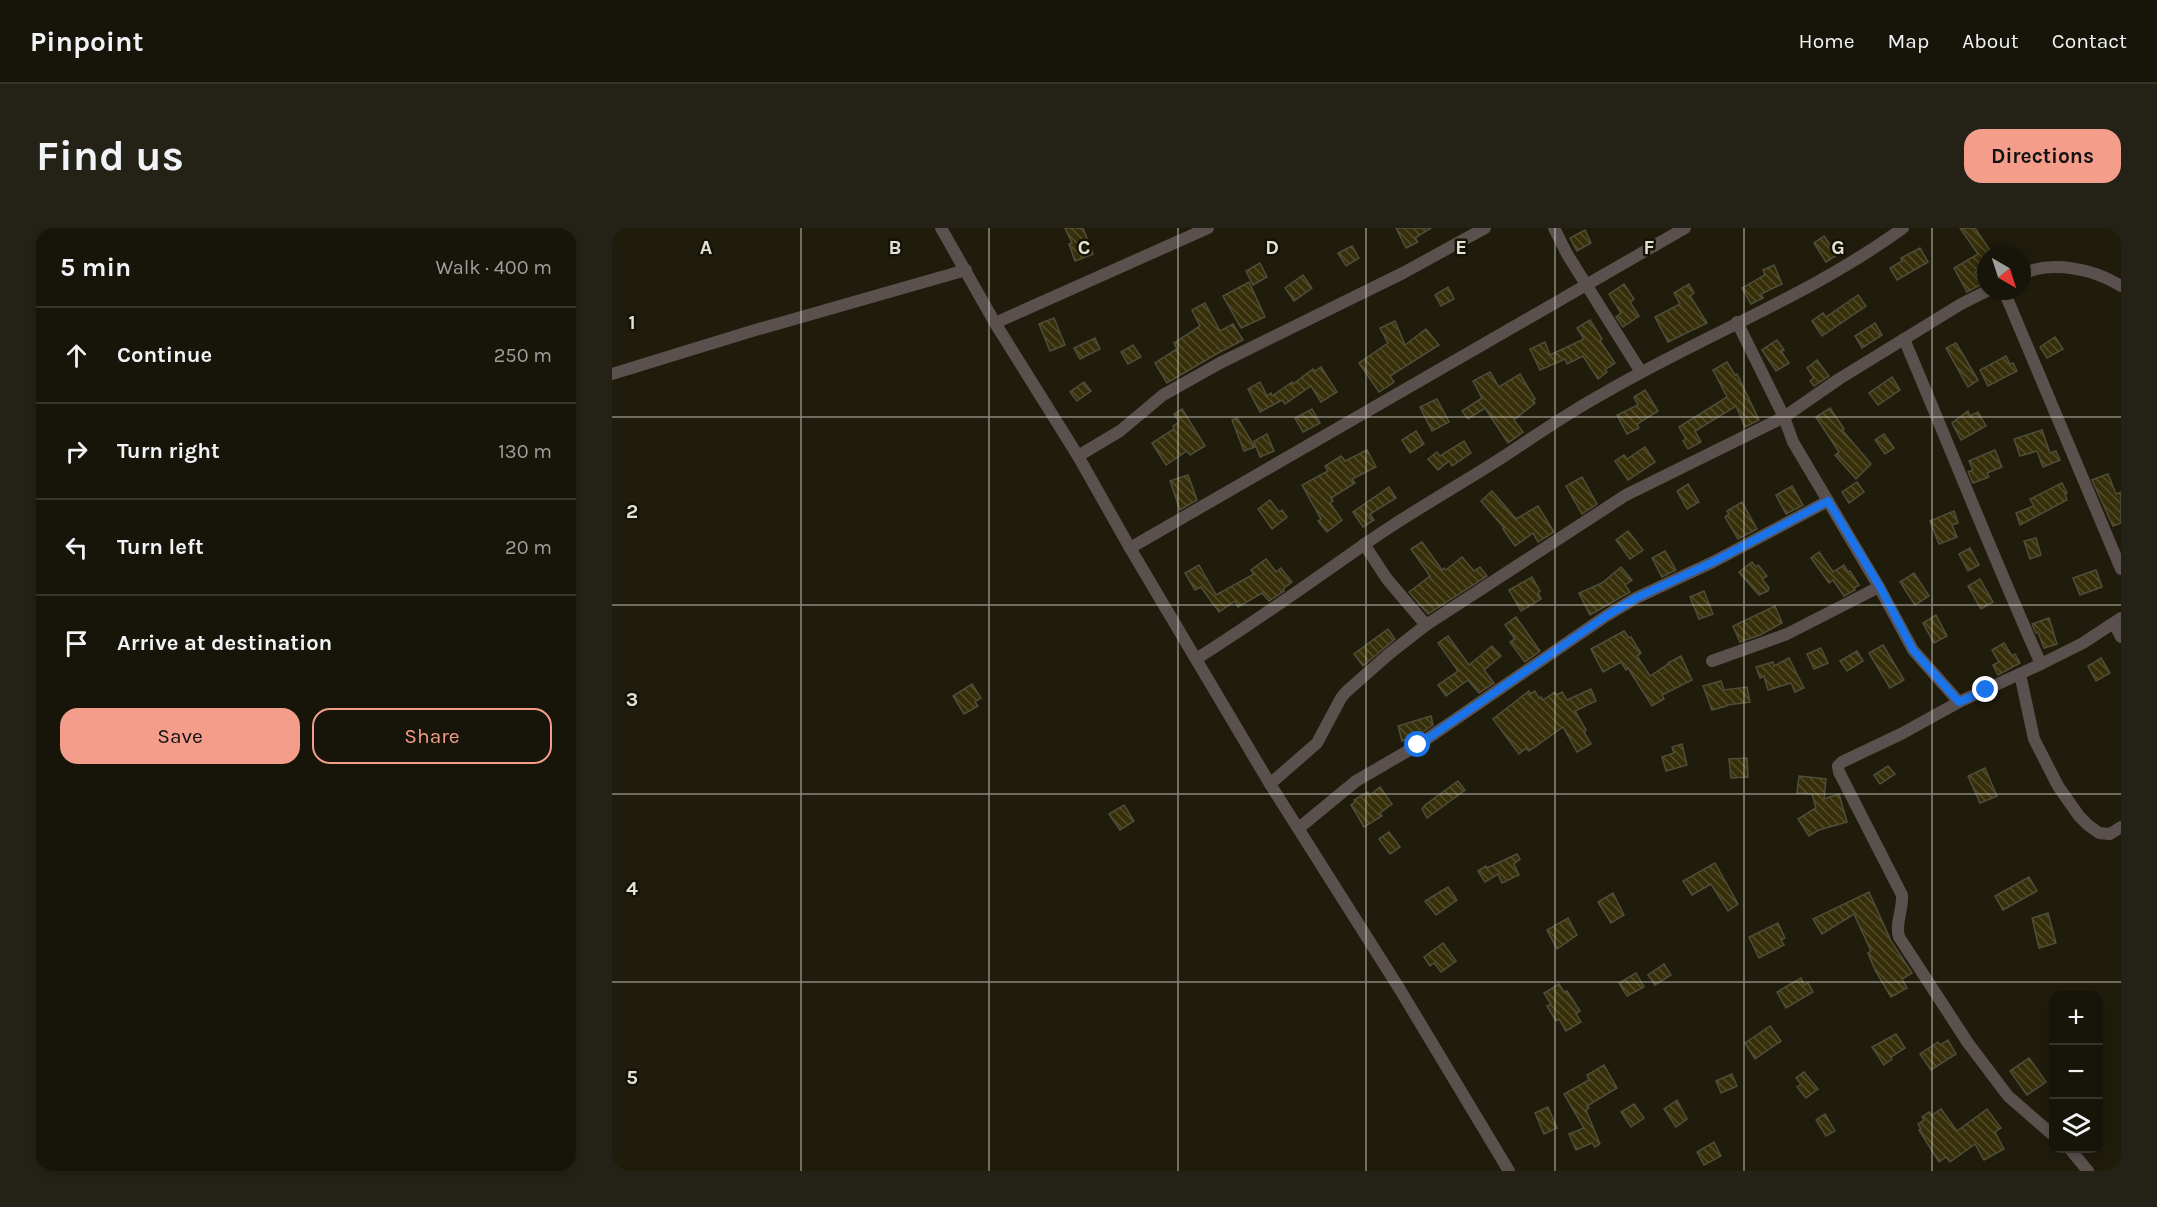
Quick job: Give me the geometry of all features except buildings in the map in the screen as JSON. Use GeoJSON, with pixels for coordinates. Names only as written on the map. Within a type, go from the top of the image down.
{"type":"FeatureCollection","features":[{"type":"Feature","properties":{"kind":"street"},"geometry":{"type":"LineString","coordinates":[[941,228],[995,323],[1078,456],[1270,784],[1411,1008],[1509,1171]]}},
{"type":"Feature","properties":{"kind":"street"},"geometry":{"type":"LineString","coordinates":[[995,323],[1208,228]]}},
{"type":"Feature","properties":{"kind":"street"},"geometry":{"type":"LineString","coordinates":[[1078,456],[1120,431],[1163,395],[1220,363],[1403,273],[1485,228]]}},
{"type":"Feature","properties":{"kind":"street"},"geometry":{"type":"LineString","coordinates":[[1554,228],[1585,284],[1641,372]]}},
{"type":"Feature","properties":{"kind":"street"},"geometry":{"type":"LineString","coordinates":[[1130,548],[1685,228]]}},
{"type":"Feature","properties":{"kind":"street"},"geometry":{"type":"LineString","coordinates":[[1196,659],[1279,606],[1364,544],[1538,432],[1641,372],[1813,286],[1867,254],[1903,228]]}},
{"type":"Feature","properties":{"kind":"street"},"geometry":{"type":"LineString","coordinates":[[2031,272],[2068,268],[2086,271],[2121,286]]}},
{"type":"Feature","properties":{"kind":"street"},"geometry":{"type":"LineString","coordinates":[[612,374],[966,270]]}},
{"type":"Feature","properties":{"kind":"street"},"geometry":{"type":"LineString","coordinates":[[1270,784],[1317,742],[1346,692],[1426,625],[1626,495],[1784,417],[1839,379],[1961,303],[1977,296]]}},
{"type":"Feature","properties":{"kind":"street"},"geometry":{"type":"LineString","coordinates":[[2008,300],[2121,570]]}},
{"type":"Feature","properties":{"kind":"street"},"geometry":{"type":"LineString","coordinates":[[1737,322],[1784,417],[1793,442],[1880,587],[1913,650],[1959,702]]}},
{"type":"Feature","properties":{"kind":"street"},"geometry":{"type":"LineString","coordinates":[[1904,339],[1984,527],[2009,593],[2041,664]]}},
{"type":"Feature","properties":{"kind":"street"},"geometry":{"type":"LineString","coordinates":[[1299,828],[1356,781],[1418,745],[1606,616],[1636,598],[1713,562],[1828,501]]}},
{"type":"Feature","properties":{"kind":"street"},"geometry":{"type":"LineString","coordinates":[[1364,544],[1388,579],[1426,625]]}},
{"type":"Feature","properties":{"kind":"street"},"geometry":{"type":"LineString","coordinates":[[1712,661],[1788,634],[1880,587]]}},
{"type":"Feature","properties":{"kind":"street"},"geometry":{"type":"LineString","coordinates":[[2049,1132],[2008,1096],[1968,1043],[1899,937],[1897,928],[1903,905],[1902,895],[1838,766],[1959,702],[2083,643],[2117,621],[2121,637]]}},
{"type":"Feature","properties":{"kind":"street"},"geometry":{"type":"LineString","coordinates":[[2020,674],[2034,739],[2058,786],[2079,816],[2099,832],[2110,834],[2121,827]]}},
{"type":"Feature","properties":{"kind":"street"},"geometry":{"type":"LineString","coordinates":[[2072,1153],[2088,1171]]}},
{"type":"Feature","properties":{"kind":"route"},"geometry":{"type":"LineString","coordinates":[[1418,745],[1606,616],[1636,598],[1713,562],[1828,501],[1880,587],[1913,650],[1959,702],[1986,690]]}}]}
